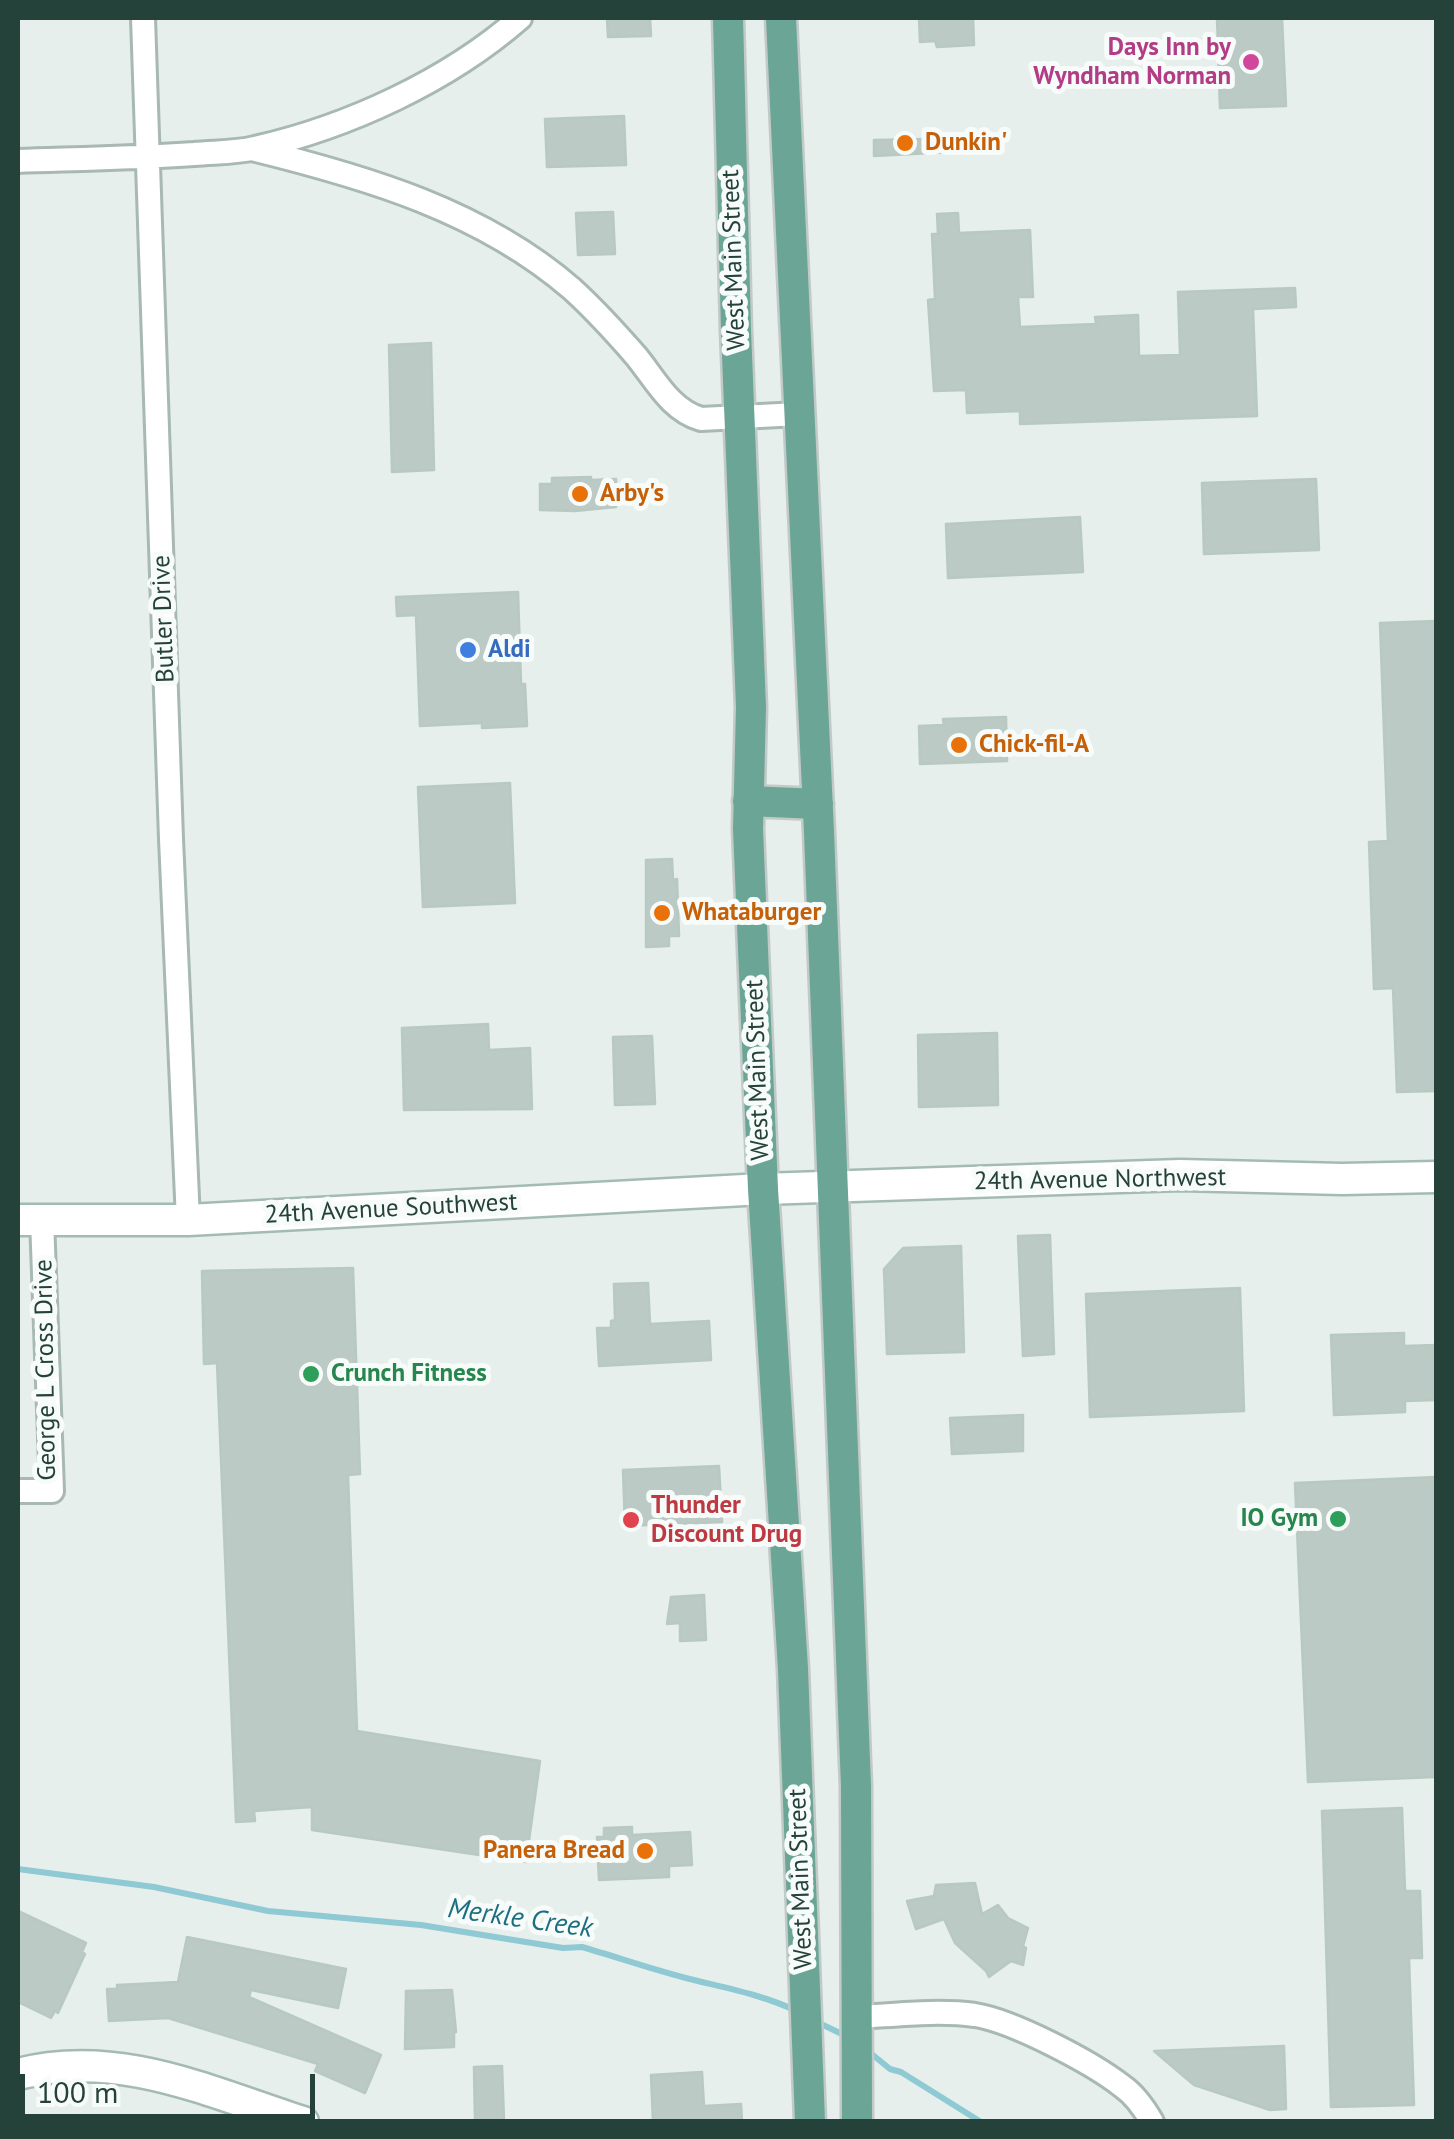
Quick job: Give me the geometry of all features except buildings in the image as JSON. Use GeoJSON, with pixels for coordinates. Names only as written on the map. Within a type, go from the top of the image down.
{"type":"FeatureCollection","features":[{"type":"Feature","properties":{"kind":"main road","name":"West Main Street"},"geometry":{"type":"LineString","coordinates":[[728,18],[752,707],[748,802],[763,1188],[793,1669],[810,2122]]}},
{"type":"Feature","properties":{"kind":"main road"},"geometry":{"type":"LineString","coordinates":[[781,18],[818,804],[856,1786],[857,2107]]}},
{"type":"Feature","properties":{"kind":"main road"},"geometry":{"type":"LineString","coordinates":[[748,802],[818,804]]}},
{"type":"Feature","properties":{"kind":"main road","name":"24th Avenue Northwest"},"geometry":{"type":"LineString","coordinates":[[763,1188],[1180,1175],[1436,1177]]}},
{"type":"Feature","properties":{"kind":"main road","name":"24th Avenue Southwest"},"geometry":{"type":"LineString","coordinates":[[30,1219],[188,1220],[763,1188]]}},
{"type":"Feature","properties":{"kind":"main road"},"geometry":{"type":"LineString","coordinates":[[18,2074],[85,2066],[148,2072],[210,2089],[289,2119]]}},
{"type":"Feature","properties":{"kind":"street","name":"Butler Drive"},"geometry":{"type":"LineString","coordinates":[[143,18],[188,1220]]}},
{"type":"Feature","properties":{"kind":"street"},"geometry":{"type":"LineString","coordinates":[[18,161],[252,149],[315,130],[422,86],[457,66],[520,18]]}},
{"type":"Feature","properties":{"kind":"street"},"geometry":{"type":"LineString","coordinates":[[252,149],[388,186],[468,221],[570,288],[608,324],[683,412],[700,419],[798,414]]}},
{"type":"Feature","properties":{"kind":"street","name":"George L Cross Drive"},"geometry":{"type":"LineString","coordinates":[[18,1491],[52,1491],[30,1219]]}},
{"type":"Feature","properties":{"kind":"street"},"geometry":{"type":"LineString","coordinates":[[857,2022],[974,2015],[1009,2025],[1122,2085],[1152,2122]]}},
{"type":"Feature","properties":{"kind":"waterway","name":"Merkle Creek"},"geometry":{"type":"LineString","coordinates":[[18,1869],[154,1887],[268,1911],[421,1925],[563,1948],[582,1947],[797,2011]]}},
{"type":"Feature","properties":{"kind":"waterway","name":"Merkle Creek"},"geometry":{"type":"LineString","coordinates":[[817,2022],[846,2036]]}},
{"type":"Feature","properties":{"kind":"waterway","name":"Merkle Creek"},"geometry":{"type":"LineString","coordinates":[[868,2051],[890,2069],[981,2122]]}},
{"type":"Feature","properties":{"kind":"place","name":"Days Inn by Wyndham Norman"},"geometry":{"type":"Point","coordinates":[1251,62]}},
{"type":"Feature","properties":{"kind":"place","name":"Dunkin'"},"geometry":{"type":"Point","coordinates":[905,143]}},
{"type":"Feature","properties":{"kind":"place","name":"Arby's"},"geometry":{"type":"Point","coordinates":[580,494]}},
{"type":"Feature","properties":{"kind":"place","name":"Aldi"},"geometry":{"type":"Point","coordinates":[468,650]}},
{"type":"Feature","properties":{"kind":"place","name":"Chick-fil-A"},"geometry":{"type":"Point","coordinates":[959,745]}},
{"type":"Feature","properties":{"kind":"place","name":"Whataburger"},"geometry":{"type":"Point","coordinates":[662,913]}},
{"type":"Feature","properties":{"kind":"place","name":"Crunch Fitness"},"geometry":{"type":"Point","coordinates":[311,1374]}},
{"type":"Feature","properties":{"kind":"place","name":"IO Gym"},"geometry":{"type":"Point","coordinates":[1338,1519]}},
{"type":"Feature","properties":{"kind":"place","name":"Thunder Discount Drug"},"geometry":{"type":"Point","coordinates":[631,1520]}},
{"type":"Feature","properties":{"kind":"place","name":"Panera Bread"},"geometry":{"type":"Point","coordinates":[645,1851]}}]}
